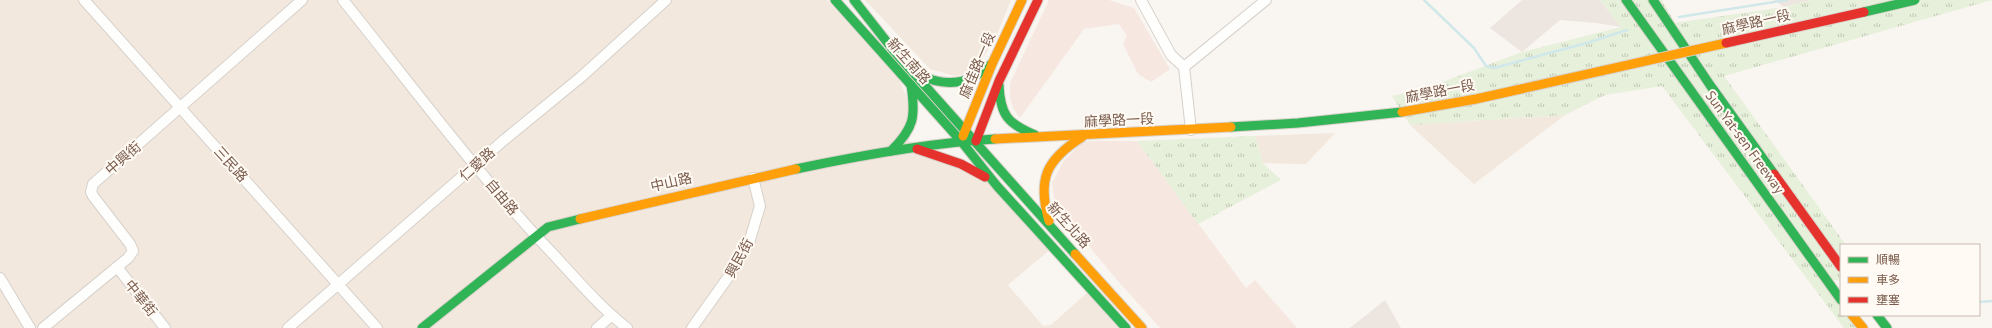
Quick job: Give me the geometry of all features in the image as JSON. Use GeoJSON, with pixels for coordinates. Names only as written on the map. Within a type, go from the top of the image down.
{"type":"FeatureCollection","features":[{"type":"Feature","properties":{"kind":"main road","name":"新生南路"},"geometry":{"type":"LineString","coordinates":[[835,0],[961,141]]}},
{"type":"Feature","properties":{"kind":"main road","name":"新生南路"},"geometry":{"type":"LineString","coordinates":[[854,0],[894,51],[976,140]]}},
{"type":"Feature","properties":{"kind":"main road","name":"麻佳路一段"},"geometry":{"type":"LineString","coordinates":[[961,141],[992,64],[1022,0]]}},
{"type":"Feature","properties":{"kind":"main road","name":"麻佳路一段"},"geometry":{"type":"LineString","coordinates":[[976,140],[999,81],[1038,0]]}},
{"type":"Feature","properties":{"kind":"main road","name":"Sun Yat-sen Freeway"},"geometry":{"type":"LineString","coordinates":[[1626,0],[1840,299]]}},
{"type":"Feature","properties":{"kind":"main road","name":"Sun Yat-sen Freeway"},"geometry":{"type":"LineString","coordinates":[[1653,0],[1710,85],[1840,266]]}},
{"type":"Feature","properties":{"kind":"main road","name":"麻學路一段"},"geometry":{"type":"LineString","coordinates":[[961,141],[1191,130],[1402,112],[1476,99],[1915,0]]}},
{"type":"Feature","properties":{"kind":"main road"},"geometry":{"type":"LineString","coordinates":[[914,73],[929,81],[947,84],[975,78],[992,64]]}},
{"type":"Feature","properties":{"kind":"main road"},"geometry":{"type":"LineString","coordinates":[[999,81],[999,98],[1006,119],[1021,130],[1040,137]]}},
{"type":"Feature","properties":{"kind":"main road"},"geometry":{"type":"LineString","coordinates":[[891,151],[908,133],[913,122],[914,100],[911,85]]}},
{"type":"Feature","properties":{"kind":"main road"},"geometry":{"type":"LineString","coordinates":[[1052,228],[1044,207],[1042,189],[1044,175],[1053,160],[1067,146],[1084,136]]}},
{"type":"Feature","properties":{"kind":"main road","name":"新生北路"},"geometry":{"type":"LineString","coordinates":[[976,140],[1052,228],[1142,328]]}},
{"type":"Feature","properties":{"kind":"main road","name":"新生北路"},"geometry":{"type":"LineString","coordinates":[[961,141],[997,186],[1126,328]]}},
{"type":"Feature","properties":{"kind":"main road","name":"中山路"},"geometry":{"type":"LineString","coordinates":[[422,328],[548,227],[753,178],[842,159],[911,147],[961,141]]}},
{"type":"Feature","properties":{"kind":"main road"},"geometry":{"type":"LineString","coordinates":[[911,147],[958,162],[974,169],[997,186]]}},
{"type":"Feature","properties":{"kind":"main road"},"geometry":{"type":"LineString","coordinates":[[1853,316],[1862,328]]}},
{"type":"Feature","properties":{"kind":"main road"},"geometry":{"type":"LineString","coordinates":[[1878,316],[1887,328]]}},
{"type":"Feature","properties":{"kind":"street","name":"三民路"},"geometry":{"type":"LineString","coordinates":[[84,0],[377,328]]}},
{"type":"Feature","properties":{"kind":"street","name":"中興街"},"geometry":{"type":"LineString","coordinates":[[43,328],[131,255],[132,248],[93,196],[91,188],[302,0]]}},
{"type":"Feature","properties":{"kind":"street","name":"自由路"},"geometry":{"type":"LineString","coordinates":[[343,0],[476,165],[536,236],[611,316],[627,328]]}},
{"type":"Feature","properties":{"kind":"street","name":"仁愛路"},"geometry":{"type":"LineString","coordinates":[[288,328],[504,140],[581,77],[666,0]]}},
{"type":"Feature","properties":{"kind":"street"},"geometry":{"type":"LineString","coordinates":[[1141,0],[1171,56],[1184,67],[1191,130]]}},
{"type":"Feature","properties":{"kind":"street"},"geometry":{"type":"LineString","coordinates":[[1184,67],[1266,0]]}},
{"type":"Feature","properties":{"kind":"street","name":"興民街"},"geometry":{"type":"LineString","coordinates":[[692,328],[729,276],[749,243],[760,206],[753,178]]}},
{"type":"Feature","properties":{"kind":"street","name":"中華街"},"geometry":{"type":"LineString","coordinates":[[117,267],[165,328]]}},
{"type":"Feature","properties":{"kind":"street"},"geometry":{"type":"LineString","coordinates":[[0,278],[30,328]]}},
{"type":"Feature","properties":{"kind":"street"},"geometry":{"type":"LineString","coordinates":[[597,328],[611,316]]}},
{"type":"Feature","properties":{"kind":"shaded area"},"geometry":{"type":"Polygon","coordinates":[[[0,0],[827,0],[899,80],[908,100],[909,141],[983,177],[1052,248],[1008,285],[1043,326],[1051,325],[1089,291],[1121,328],[0,328],[0,0]]]}},
{"type":"Feature","properties":{"kind":"shaded area"},"geometry":{"type":"Polygon","coordinates":[[[865,0],[1011,0],[996,37],[980,62],[965,74],[955,76],[930,69],[865,0]]]}},
{"type":"Feature","properties":{"kind":"shaded area"},"geometry":{"type":"Polygon","coordinates":[[[1049,0],[1109,0],[1134,8],[1170,69],[1151,82],[1138,74],[1123,44],[1127,36],[1119,24],[1084,29],[1020,118],[1013,108],[1010,98],[1010,83],[1049,0]]]}},
{"type":"Feature","properties":{"kind":"shaded area"},"geometry":{"type":"Polygon","coordinates":[[[1522,0],[1600,0],[1621,27],[1597,23],[1560,20],[1522,52],[1490,28],[1522,0]]]}},
{"type":"Feature","properties":{"kind":"shaded area"},"geometry":{"type":"Polygon","coordinates":[[[1773,0],[1811,0],[1784,7],[1773,0]]]}},
{"type":"Feature","properties":{"kind":"shaded area"},"geometry":{"type":"Polygon","coordinates":[[[1565,115],[1474,184],[1410,125],[1565,115]]]}},
{"type":"Feature","properties":{"kind":"shaded area"},"geometry":{"type":"Polygon","coordinates":[[[1335,133],[1306,164],[1263,163],[1255,136],[1335,133]]]}},
{"type":"Feature","properties":{"kind":"shaded area"},"geometry":{"type":"Polygon","coordinates":[[[1083,141],[1137,141],[1246,288],[1255,280],[1297,328],[1160,328],[1118,281],[1055,205],[1052,183],[1063,162],[1083,141]]]}},
{"type":"Feature","properties":{"kind":"shaded area"},"geometry":{"type":"Polygon","coordinates":[[[1385,300],[1401,328],[1350,328],[1385,300]]]}},
{"type":"Feature","properties":{"kind":"green space"},"geometry":{"type":"Polygon","coordinates":[[[1600,0],[1662,0],[1675,23],[1784,7],[1811,0],[1992,0],[1724,76],[1845,244],[1840,244],[1840,281],[1822,278],[1840,303],[1840,316],[1850,316],[1859,328],[1844,328],[1662,86],[1605,95],[1565,115],[1410,125],[1392,96],[1424,89],[1522,52],[1621,27],[1600,0]]]}},
{"type":"Feature","properties":{"kind":"green space"},"geometry":{"type":"Polygon","coordinates":[[[1255,136],[1263,163],[1281,180],[1198,224],[1137,141],[1255,136]]]}},
{"type":"Feature","properties":{"kind":"waterway"},"geometry":{"type":"LineString","coordinates":[[1424,0],[1474,48],[1486,66],[1494,68],[1590,42],[1627,30]]}},
{"type":"Feature","properties":{"kind":"waterway"},"geometry":{"type":"LineString","coordinates":[[1679,17],[1787,0]]}},
{"type":"Feature","properties":{"kind":"waterway"},"geometry":{"type":"LineString","coordinates":[[1980,302],[1992,301]]}},
{"type":"Feature","properties":{"kind":"traffic: fast"},"geometry":{"type":"LineString","coordinates":[[835,0],[961,141],[997,186],[1126,328]]}},
{"type":"Feature","properties":{"kind":"traffic: fast"},"geometry":{"type":"LineString","coordinates":[[854,0],[894,51],[1075,254]]}},
{"type":"Feature","properties":{"kind":"traffic: fast"},"geometry":{"type":"LineString","coordinates":[[1626,0],[1840,299]]}},
{"type":"Feature","properties":{"kind":"traffic: fast"},"geometry":{"type":"LineString","coordinates":[[1653,0],[1710,85],[1774,174]]}},
{"type":"Feature","properties":{"kind":"traffic: fast"},"geometry":{"type":"LineString","coordinates":[[1864,12],[1915,0]]}},
{"type":"Feature","properties":{"kind":"traffic: fast"},"geometry":{"type":"LineString","coordinates":[[919,75],[938,81],[957,82],[974,77],[990,65]]}},
{"type":"Feature","properties":{"kind":"traffic: fast"},"geometry":{"type":"LineString","coordinates":[[891,151],[905,135],[912,121],[913,96],[911,85]]}},
{"type":"Feature","properties":{"kind":"traffic: fast"},"geometry":{"type":"LineString","coordinates":[[999,85],[1001,104],[1007,117],[1018,127],[1035,135]]}},
{"type":"Feature","properties":{"kind":"traffic: fast"},"geometry":{"type":"LineString","coordinates":[[1231,127],[1298,123],[1402,112]]}},
{"type":"Feature","properties":{"kind":"traffic: fast"},"geometry":{"type":"LineString","coordinates":[[796,169],[895,150],[945,143],[995,139]]}},
{"type":"Feature","properties":{"kind":"traffic: fast"},"geometry":{"type":"LineString","coordinates":[[422,328],[548,227],[580,219]]}},
{"type":"Feature","properties":{"kind":"traffic: fast"},"geometry":{"type":"LineString","coordinates":[[1878,316],[1887,328]]}},
{"type":"Feature","properties":{"kind":"traffic: slow"},"geometry":{"type":"LineString","coordinates":[[963,136],[992,64],[1022,0]]}},
{"type":"Feature","properties":{"kind":"traffic: slow"},"geometry":{"type":"LineString","coordinates":[[1402,112],[1476,99],[1726,43]]}},
{"type":"Feature","properties":{"kind":"traffic: slow"},"geometry":{"type":"LineString","coordinates":[[995,139],[1231,127]]}},
{"type":"Feature","properties":{"kind":"traffic: slow"},"geometry":{"type":"LineString","coordinates":[[1049,221],[1045,206],[1044,193],[1048,172],[1060,154],[1082,137]]}},
{"type":"Feature","properties":{"kind":"traffic: slow"},"geometry":{"type":"LineString","coordinates":[[580,219],[796,169]]}},
{"type":"Feature","properties":{"kind":"traffic: slow"},"geometry":{"type":"LineString","coordinates":[[1075,254],[1142,328]]}},
{"type":"Feature","properties":{"kind":"traffic: slow"},"geometry":{"type":"LineString","coordinates":[[1853,316],[1863,328]]}},
{"type":"Feature","properties":{"kind":"traffic: jam"},"geometry":{"type":"LineString","coordinates":[[976,141],[999,81],[1038,0]]}},
{"type":"Feature","properties":{"kind":"traffic: jam"},"geometry":{"type":"LineString","coordinates":[[1726,43],[1864,12]]}},
{"type":"Feature","properties":{"kind":"traffic: jam"},"geometry":{"type":"LineString","coordinates":[[917,149],[961,164],[985,177]]}},
{"type":"Feature","properties":{"kind":"traffic: jam"},"geometry":{"type":"LineString","coordinates":[[1774,174],[1840,266]]}}]}
